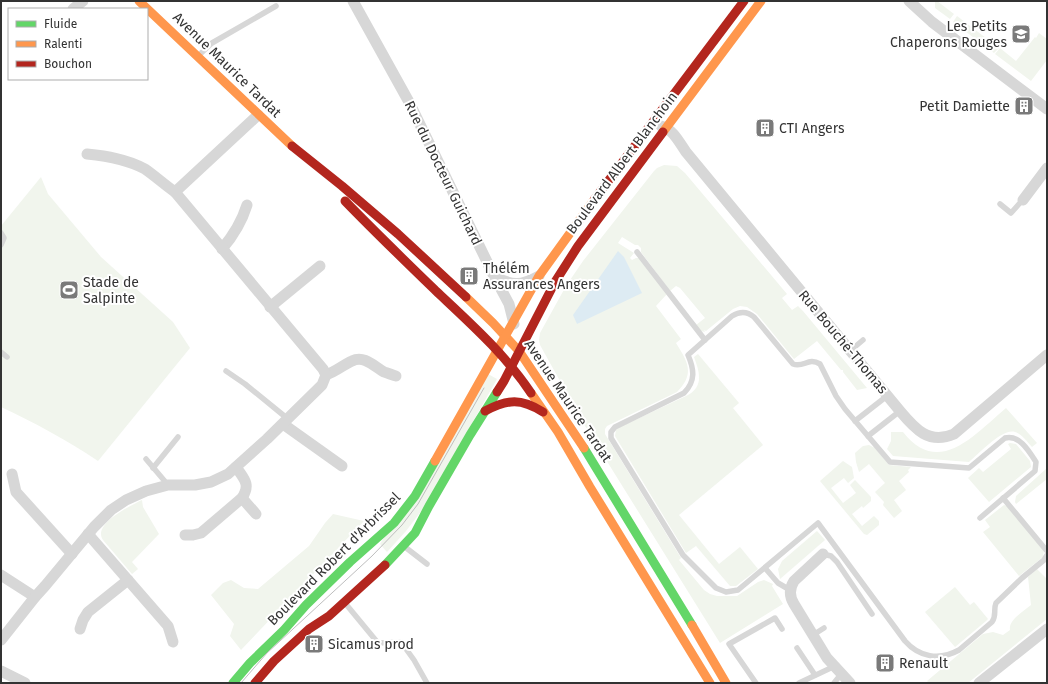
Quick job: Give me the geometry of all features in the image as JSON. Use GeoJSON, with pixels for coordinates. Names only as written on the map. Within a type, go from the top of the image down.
{"type":"FeatureCollection","features":[{"type":"Feature","properties":{"kind":"street"},"geometry":{"type":"LineString","coordinates":[[74,8],[83,1]]}},
{"type":"Feature","properties":{"kind":"street","name":"Avenue Maurice Tardat"},"geometry":{"type":"LineString","coordinates":[[139,1],[146,8]]}},
{"type":"Feature","properties":{"kind":"street","name":"Rue du Docteur Guichard"},"geometry":{"type":"LineString","coordinates":[[353,1],[408,102],[509,304],[514,320],[515,334],[519,351]]}},
{"type":"Feature","properties":{"kind":"street","name":"Boulevard Albert Blanchoin"},"geometry":{"type":"LineString","coordinates":[[501,342],[539,276],[744,1]]}},
{"type":"Feature","properties":{"kind":"street","name":"Boulevard Albert Blanchoin"},"geometry":{"type":"LineString","coordinates":[[519,351],[555,282],[578,246],[761,2]]}},
{"type":"Feature","properties":{"kind":"street"},"geometry":{"type":"LineString","coordinates":[[914,2],[932,22],[1047,109]]}},
{"type":"Feature","properties":{"kind":"street","name":"Avenue Maurice Tardat"},"geometry":{"type":"LineString","coordinates":[[148,10],[295,149],[326,172],[398,234],[501,342],[511,366],[529,388],[558,432],[710,683]]}},
{"type":"Feature","properties":{"kind":"street"},"geometry":{"type":"LineString","coordinates":[[647,130],[658,126],[667,128],[667,115],[674,101],[677,90]]}},
{"type":"Feature","properties":{"kind":"street"},"geometry":{"type":"LineString","coordinates":[[175,192],[258,115]]}},
{"type":"Feature","properties":{"kind":"street","name":"Rue Bouché-Thomas"},"geometry":{"type":"LineString","coordinates":[[667,128],[887,396],[922,434],[934,438],[948,437],[960,431],[1047,355]]}},
{"type":"Feature","properties":{"kind":"street","name":"Avenue Maurice Tardat"},"geometry":{"type":"LineString","coordinates":[[295,149],[388,246],[453,306],[501,342],[519,351],[579,440],[664,578],[726,683]]}},
{"type":"Feature","properties":{"kind":"street"},"geometry":{"type":"LineString","coordinates":[[87,154],[105,156],[124,161],[144,169],[175,192],[326,375]]}},
{"type":"Feature","properties":{"kind":"street"},"geometry":{"type":"LineString","coordinates":[[1021,202],[1047,168]]}},
{"type":"Feature","properties":{"kind":"street"},"geometry":{"type":"LineString","coordinates":[[222,249],[237,227],[247,205]]}},
{"type":"Feature","properties":{"kind":"street"},"geometry":{"type":"LineString","coordinates":[[270,307],[320,266]]}},
{"type":"Feature","properties":{"kind":"street"},"geometry":{"type":"LineString","coordinates":[[494,276],[515,284],[528,281],[539,276]]}},
{"type":"Feature","properties":{"kind":"street","name":"Boulevard Robert d'Arbrissel"},"geometry":{"type":"LineString","coordinates":[[233,683],[250,663],[284,630],[306,605],[394,523],[409,505],[423,483],[501,342]]}},
{"type":"Feature","properties":{"kind":"street"},"geometry":{"type":"LineString","coordinates":[[255,683],[274,661],[309,629],[329,616],[345,602],[415,533],[429,506],[504,381],[519,351]]}},
{"type":"Feature","properties":{"kind":"street"},"geometry":{"type":"LineString","coordinates":[[1,640],[35,597],[104,516],[126,500],[146,491],[168,485],[195,485],[211,482],[228,474],[285,422],[322,385],[326,375],[337,371],[351,361],[358,359],[371,362],[384,371],[396,376]]}},
{"type":"Feature","properties":{"kind":"street"},"geometry":{"type":"LineString","coordinates":[[485,411],[500,404],[517,401],[530,404],[547,415]]}},
{"type":"Feature","properties":{"kind":"street"},"geometry":{"type":"LineString","coordinates":[[285,422],[342,466]]}},
{"type":"Feature","properties":{"kind":"street"},"geometry":{"type":"LineString","coordinates":[[184,535],[201,533],[242,498],[247,491],[246,484],[236,467]]}},
{"type":"Feature","properties":{"kind":"street"},"geometry":{"type":"LineString","coordinates":[[12,474],[16,492],[72,554]]}},
{"type":"Feature","properties":{"kind":"street"},"geometry":{"type":"LineString","coordinates":[[242,498],[256,514]]}},
{"type":"Feature","properties":{"kind":"street"},"geometry":{"type":"LineString","coordinates":[[88,534],[168,626],[173,642]]}},
{"type":"Feature","properties":{"kind":"street"},"geometry":{"type":"LineString","coordinates":[[823,554],[797,577],[791,585],[790,590],[792,600],[827,658],[850,683]]}},
{"type":"Feature","properties":{"kind":"street"},"geometry":{"type":"LineString","coordinates":[[1,575],[35,597]]}},
{"type":"Feature","properties":{"kind":"street"},"geometry":{"type":"LineString","coordinates":[[80,629],[88,612],[128,580]]}},
{"type":"Feature","properties":{"kind":"street"},"geometry":{"type":"LineString","coordinates":[[979,683],[1047,629]]}},
{"type":"Feature","properties":{"kind":"street"},"geometry":{"type":"LineString","coordinates":[[1,671],[25,683]]}},
{"type":"Feature","properties":{"kind":"lane"},"geometry":{"type":"LineString","coordinates":[[197,56],[212,43],[276,6]]}},
{"type":"Feature","properties":{"kind":"lane"},"geometry":{"type":"LineString","coordinates":[[1000,204],[1011,213],[1021,202]]}},
{"type":"Feature","properties":{"kind":"lane"},"geometry":{"type":"LineString","coordinates":[[1,233],[4,238],[1,245]]}},
{"type":"Feature","properties":{"kind":"lane"},"geometry":{"type":"LineString","coordinates":[[637,252],[705,340]]}},
{"type":"Feature","properties":{"kind":"lane"},"geometry":{"type":"LineString","coordinates":[[980,518],[1036,471],[1036,462],[1034,458],[1019,440],[1015,438],[1005,438],[969,468],[890,462],[836,396],[820,364],[810,362],[800,366],[793,364],[751,314],[743,312],[736,314],[688,355],[694,372],[692,382],[687,390],[680,396],[615,427],[610,435],[683,555],[716,588],[726,592],[738,590],[818,523],[909,645],[914,650],[925,655],[939,657],[952,654],[990,625],[995,616],[996,603],[1022,578],[1044,560],[1047,555]]}},
{"type":"Feature","properties":{"kind":"lane"},"geometry":{"type":"LineString","coordinates":[[850,351],[863,340]]}},
{"type":"Feature","properties":{"kind":"lane"},"geometry":{"type":"LineString","coordinates":[[1,352],[7,357]]}},
{"type":"Feature","properties":{"kind":"lane"},"geometry":{"type":"LineString","coordinates":[[226,371],[245,384],[285,422]]}},
{"type":"Feature","properties":{"kind":"lane"},"geometry":{"type":"LineString","coordinates":[[855,421],[887,396]]}},
{"type":"Feature","properties":{"kind":"lane"},"geometry":{"type":"LineString","coordinates":[[868,436],[900,411]]}},
{"type":"Feature","properties":{"kind":"lane"},"geometry":{"type":"LineString","coordinates":[[153,468],[178,437]]}},
{"type":"Feature","properties":{"kind":"lane"},"geometry":{"type":"LineString","coordinates":[[146,459],[168,485]]}},
{"type":"Feature","properties":{"kind":"lane"},"geometry":{"type":"LineString","coordinates":[[1003,498],[1047,551]]}},
{"type":"Feature","properties":{"kind":"lane"},"geometry":{"type":"LineString","coordinates":[[404,545],[426,564]]}},
{"type":"Feature","properties":{"kind":"lane"},"geometry":{"type":"LineString","coordinates":[[823,554],[831,556],[837,562],[872,614]]}},
{"type":"Feature","properties":{"kind":"lane"},"geometry":{"type":"LineString","coordinates":[[765,568],[778,583],[790,590]]}},
{"type":"Feature","properties":{"kind":"lane"},"geometry":{"type":"LineString","coordinates":[[345,602],[378,644],[401,642],[414,660],[427,683]]}},
{"type":"Feature","properties":{"kind":"lane"},"geometry":{"type":"LineString","coordinates":[[756,683],[729,644],[775,618],[782,629]]}},
{"type":"Feature","properties":{"kind":"lane"},"geometry":{"type":"LineString","coordinates":[[813,635],[824,628]]}},
{"type":"Feature","properties":{"kind":"lane"},"geometry":{"type":"LineString","coordinates":[[797,648],[815,675]]}},
{"type":"Feature","properties":{"kind":"lane"},"geometry":{"type":"LineString","coordinates":[[799,683],[815,675],[838,670],[834,683]]}},
{"type":"Feature","properties":{"kind":"shaded area"},"geometry":{"type":"Polygon","coordinates":[[[935,1],[954,14],[950,19],[935,8],[935,1]]]}},
{"type":"Feature","properties":{"kind":"shaded area"},"geometry":{"type":"Polygon","coordinates":[[[957,16],[999,48],[994,53],[953,22],[957,16]]]}},
{"type":"Feature","properties":{"kind":"shaded area"},"geometry":{"type":"Polygon","coordinates":[[[1039,33],[1047,39],[1047,60],[1031,81],[995,54],[1000,48],[1016,61],[1039,33]]]}},
{"type":"Feature","properties":{"kind":"shaded area"},"geometry":{"type":"Polygon","coordinates":[[[664,165],[677,166],[685,173],[787,294],[782,298],[792,310],[798,306],[803,311],[867,388],[857,390],[843,370],[841,370],[817,341],[794,359],[757,314],[747,307],[740,306],[733,309],[706,331],[704,330],[705,332],[701,331],[696,325],[705,318],[680,288],[676,286],[670,291],[641,252],[641,248],[638,245],[635,245],[622,237],[618,243],[634,253],[630,258],[632,260],[639,258],[667,294],[656,306],[681,339],[676,343],[684,356],[688,368],[688,374],[683,386],[677,392],[607,426],[605,429],[605,434],[681,558],[679,560],[704,590],[717,596],[737,596],[758,582],[764,580],[773,584],[772,586],[783,604],[720,643],[585,426],[540,345],[539,340],[540,333],[566,286],[583,261],[654,171],[664,165]]]}},
{"type":"Feature","properties":{"kind":"shaded area","name":"Stade de Salpinte"},"geometry":{"type":"Polygon","coordinates":[[[41,177],[48,194],[101,257],[173,322],[190,348],[98,461],[51,432],[1,407],[1,226],[41,177]]]}},
{"type":"Feature","properties":{"kind":"shaded area"},"geometry":{"type":"Polygon","coordinates":[[[618,251],[624,257],[642,293],[577,324],[573,315],[618,251]]]}},
{"type":"Feature","properties":{"kind":"shaded area"},"geometry":{"type":"Polygon","coordinates":[[[698,354],[739,403],[733,408],[763,445],[679,515],[719,564],[740,547],[758,569],[736,586],[730,586],[696,546],[686,553],[615,436],[616,430],[620,427],[692,392],[696,388],[699,379],[698,369],[694,357],[698,354]]]}},
{"type":"Feature","properties":{"kind":"shaded area"},"geometry":{"type":"Polygon","coordinates":[[[488,374],[497,379],[426,505],[406,531],[387,552],[380,544],[488,374]]]}},
{"type":"Feature","properties":{"kind":"shaded area"},"geometry":{"type":"Polygon","coordinates":[[[1006,408],[1037,443],[1032,447],[1020,434],[1010,432],[997,438],[969,462],[893,456],[887,449],[891,441],[891,432],[903,432],[916,445],[930,451],[943,451],[956,447],[982,429],[1006,408]]]}},
{"type":"Feature","properties":{"kind":"shaded area"},"geometry":{"type":"Polygon","coordinates":[[[1008,444],[1016,444],[1030,461],[1031,467],[989,502],[968,478],[979,468],[983,472],[1011,449],[1008,444]]]}},
{"type":"Feature","properties":{"kind":"shaded area"},"geometry":{"type":"Polygon","coordinates":[[[869,445],[875,448],[889,465],[911,467],[908,470],[909,472],[899,481],[906,490],[894,500],[902,511],[894,518],[883,505],[884,502],[875,492],[885,483],[869,464],[859,472],[855,453],[863,446],[869,445]]]}},
{"type":"Feature","properties":{"kind":"shaded area"},"geometry":{"type":"Polygon","coordinates":[[[843,461],[852,467],[854,478],[848,483],[844,478],[831,488],[843,503],[856,493],[850,485],[855,480],[871,497],[871,501],[863,508],[862,506],[852,514],[862,526],[874,516],[879,521],[879,525],[867,535],[864,534],[820,481],[843,461]]]}},
{"type":"Feature","properties":{"kind":"shaded area"},"geometry":{"type":"Polygon","coordinates":[[[1047,468],[1047,479],[1016,504],[1016,496],[1047,468]]]}},
{"type":"Feature","properties":{"kind":"shaded area"},"geometry":{"type":"Polygon","coordinates":[[[142,500],[143,507],[159,534],[132,562],[138,569],[132,574],[103,540],[101,534],[107,522],[114,516],[142,500]]]}},
{"type":"Feature","properties":{"kind":"shaded area"},"geometry":{"type":"Polygon","coordinates":[[[1004,505],[1007,506],[1044,550],[1043,557],[1019,576],[983,532],[990,527],[985,520],[1004,505]]]}},
{"type":"Feature","properties":{"kind":"shaded area"},"geometry":{"type":"Polygon","coordinates":[[[333,514],[364,521],[241,650],[230,636],[234,624],[211,595],[223,583],[231,580],[244,588],[258,589],[309,546],[333,514]]]}},
{"type":"Feature","properties":{"kind":"shaded area"},"geometry":{"type":"Polygon","coordinates":[[[817,531],[825,540],[780,579],[778,569],[782,561],[817,531]]]}},
{"type":"Feature","properties":{"kind":"shaded area"},"geometry":{"type":"Polygon","coordinates":[[[1037,569],[1047,579],[1047,619],[968,683],[929,683],[927,681],[983,634],[993,632],[1003,635],[1010,630],[1011,623],[1014,619],[1031,605],[1028,577],[1037,569]]]}},
{"type":"Feature","properties":{"kind":"shaded area"},"geometry":{"type":"Polygon","coordinates":[[[955,587],[970,605],[974,602],[988,619],[955,647],[925,612],[955,587]]]}},
{"type":"Feature","properties":{"kind":"tram line"},"geometry":{"type":"LineString","coordinates":[[241,683],[267,653],[372,556],[402,525],[418,504],[484,388]]}},
{"type":"Feature","properties":{"kind":"traffic: fast"},"geometry":{"type":"LineString","coordinates":[[385,565],[415,533],[470,435],[497,392]]}},
{"type":"Feature","properties":{"kind":"traffic: fast"},"geometry":{"type":"LineString","coordinates":[[584,448],[692,625]]}},
{"type":"Feature","properties":{"kind":"traffic: fast"},"geometry":{"type":"LineString","coordinates":[[233,683],[250,663],[284,630],[306,605],[350,562],[394,523],[415,496],[435,461]]}},
{"type":"Feature","properties":{"kind":"traffic: slow"},"geometry":{"type":"LineString","coordinates":[[139,1],[146,8]]}},
{"type":"Feature","properties":{"kind":"traffic: slow"},"geometry":{"type":"LineString","coordinates":[[663,132],[761,1]]}},
{"type":"Feature","properties":{"kind":"traffic: slow"},"geometry":{"type":"LineString","coordinates":[[148,10],[292,146]]}},
{"type":"Feature","properties":{"kind":"traffic: slow"},"geometry":{"type":"LineString","coordinates":[[435,461],[539,276],[594,200]]}},
{"type":"Feature","properties":{"kind":"traffic: slow"},"geometry":{"type":"LineString","coordinates":[[466,297],[519,351],[584,448]]}},
{"type":"Feature","properties":{"kind":"traffic: slow"},"geometry":{"type":"LineString","coordinates":[[531,393],[558,432],[710,683]]}},
{"type":"Feature","properties":{"kind":"traffic: slow"},"geometry":{"type":"LineString","coordinates":[[692,625],[726,683]]}},
{"type":"Feature","properties":{"kind":"traffic: jam"},"geometry":{"type":"LineString","coordinates":[[594,200],[744,1]]}},
{"type":"Feature","properties":{"kind":"traffic: jam"},"geometry":{"type":"LineString","coordinates":[[497,392],[555,282],[578,246],[663,132]]}},
{"type":"Feature","properties":{"kind":"traffic: jam"},"geometry":{"type":"LineString","coordinates":[[292,146],[398,234],[466,297]]}},
{"type":"Feature","properties":{"kind":"traffic: jam"},"geometry":{"type":"LineString","coordinates":[[345,201],[401,258],[486,339],[510,365],[531,393]]}},
{"type":"Feature","properties":{"kind":"traffic: jam"},"geometry":{"type":"LineString","coordinates":[[485,411],[508,402],[521,402],[535,407],[543,412]]}},
{"type":"Feature","properties":{"kind":"traffic: jam"},"geometry":{"type":"LineString","coordinates":[[255,683],[274,661],[309,629],[329,616],[385,565]]}},
{"type":"Feature","properties":{"kind":"place","name":"Les Petits Chaperons Rouges"},"geometry":{"type":"Point","coordinates":[1021,34]}},
{"type":"Feature","properties":{"kind":"place","name":"Petit Damiette"},"geometry":{"type":"Point","coordinates":[1024,106]}},
{"type":"Feature","properties":{"kind":"place","name":"CTI Angers"},"geometry":{"type":"Point","coordinates":[765,128]}},
{"type":"Feature","properties":{"kind":"place","name":"Thélém Assurances Angers"},"geometry":{"type":"Point","coordinates":[469,276]}},
{"type":"Feature","properties":{"kind":"place","name":"Stade de Salpinte"},"geometry":{"type":"Point","coordinates":[69,290]}},
{"type":"Feature","properties":{"kind":"place","name":"Sicamus prod"},"geometry":{"type":"Point","coordinates":[314,644]}},
{"type":"Feature","properties":{"kind":"place","name":"Renault"},"geometry":{"type":"Point","coordinates":[885,663]}}]}
